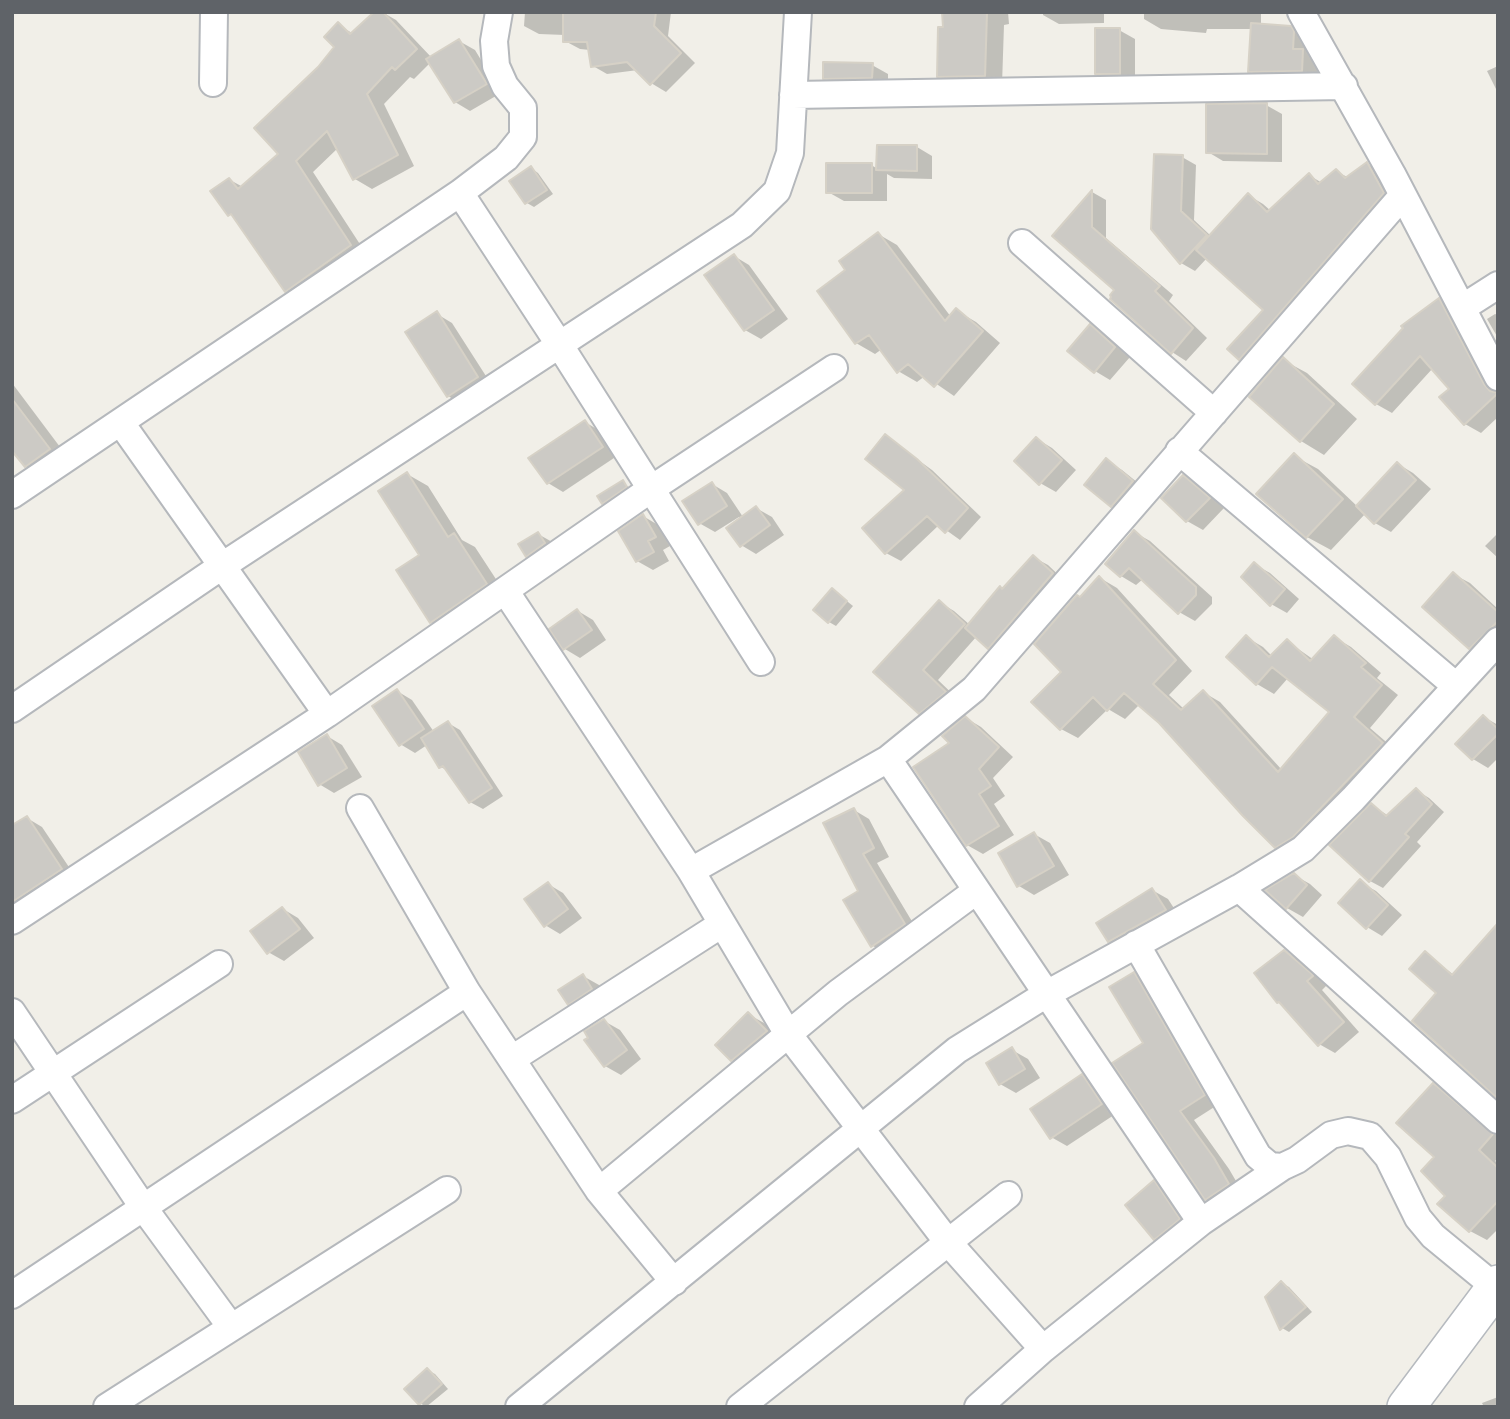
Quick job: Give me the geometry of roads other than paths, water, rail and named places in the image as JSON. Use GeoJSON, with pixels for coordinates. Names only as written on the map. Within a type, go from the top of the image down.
{"type":"FeatureCollection","features":[{"type":"Feature","properties":{"kind":"street"},"geometry":{"type":"LineString","coordinates":[[213,83],[214,12]]}},
{"type":"Feature","properties":{"kind":"street"},"geometry":{"type":"LineString","coordinates":[[12,495],[460,193],[506,158],[523,137],[523,108],[505,86],[496,66],[494,41],[499,12]]}},
{"type":"Feature","properties":{"kind":"street"},"geometry":{"type":"LineString","coordinates":[[12,709],[222,566],[742,225],[777,191],[790,153],[798,12]]}},
{"type":"Feature","properties":{"kind":"street"},"geometry":{"type":"LineString","coordinates":[[1301,12],[1403,195],[1498,377]]}},
{"type":"Feature","properties":{"kind":"street"},"geometry":{"type":"LineString","coordinates":[[793,95],[1344,86]]}},
{"type":"Feature","properties":{"kind":"street"},"geometry":{"type":"LineString","coordinates":[[460,193],[761,662]]}},
{"type":"Feature","properties":{"kind":"street"},"geometry":{"type":"LineString","coordinates":[[691,871],[888,759],[974,689],[1403,195]]}},
{"type":"Feature","properties":{"kind":"street"},"geometry":{"type":"LineString","coordinates":[[1022,243],[1214,413]]}},
{"type":"Feature","properties":{"kind":"street"},"geometry":{"type":"LineString","coordinates":[[1462,308],[1498,285]]}},
{"type":"Feature","properties":{"kind":"street"},"geometry":{"type":"LineString","coordinates":[[12,921],[327,714],[651,489],[834,368]]}},
{"type":"Feature","properties":{"kind":"street"},"geometry":{"type":"LineString","coordinates":[[121,423],[327,714]]}},
{"type":"Feature","properties":{"kind":"street"},"geometry":{"type":"LineString","coordinates":[[1179,451],[1457,686]]}},
{"type":"Feature","properties":{"kind":"street"},"geometry":{"type":"LineString","coordinates":[[506,592],[691,871],[788,1034],[947,1241],[1042,1349]]}},
{"type":"Feature","properties":{"kind":"street"},"geometry":{"type":"LineString","coordinates":[[519,1407],[957,1050],[1045,995],[1239,888],[1303,849],[1353,799],[1498,640]]}},
{"type":"Feature","properties":{"kind":"street"},"geometry":{"type":"LineString","coordinates":[[888,759],[1200,1223]]}},
{"type":"Feature","properties":{"kind":"street"},"geometry":{"type":"LineString","coordinates":[[360,808],[467,992],[598,1191],[674,1282]]}},
{"type":"Feature","properties":{"kind":"street"},"geometry":{"type":"LineString","coordinates":[[1239,888],[1498,1120]]}},
{"type":"Feature","properties":{"kind":"street"},"geometry":{"type":"LineString","coordinates":[[598,1191],[838,993],[976,891]]}},
{"type":"Feature","properties":{"kind":"street"},"geometry":{"type":"LineString","coordinates":[[512,1059],[722,924]]}},
{"type":"Feature","properties":{"kind":"street"},"geometry":{"type":"LineString","coordinates":[[1136,944],[1258,1156],[1270,1166],[1282,1167]]}},
{"type":"Feature","properties":{"kind":"street"},"geometry":{"type":"LineString","coordinates":[[12,1100],[219,964]]}},
{"type":"Feature","properties":{"kind":"street"},"geometry":{"type":"LineString","coordinates":[[12,1295],[467,992]]}},
{"type":"Feature","properties":{"kind":"street"},"geometry":{"type":"LineString","coordinates":[[12,1012],[143,1207],[231,1327]]}},
{"type":"Feature","properties":{"kind":"street"},"geometry":{"type":"LineString","coordinates":[[978,1407],[1042,1349],[1200,1223],[1331,1135],[1348,1130],[1370,1136],[1388,1157],[1418,1218],[1433,1236],[1496,1286],[1406,1407]]}},
{"type":"Feature","properties":{"kind":"street"},"geometry":{"type":"LineString","coordinates":[[107,1407],[447,1190]]}},
{"type":"Feature","properties":{"kind":"street"},"geometry":{"type":"LineString","coordinates":[[740,1407],[1008,1195]]}}]}
